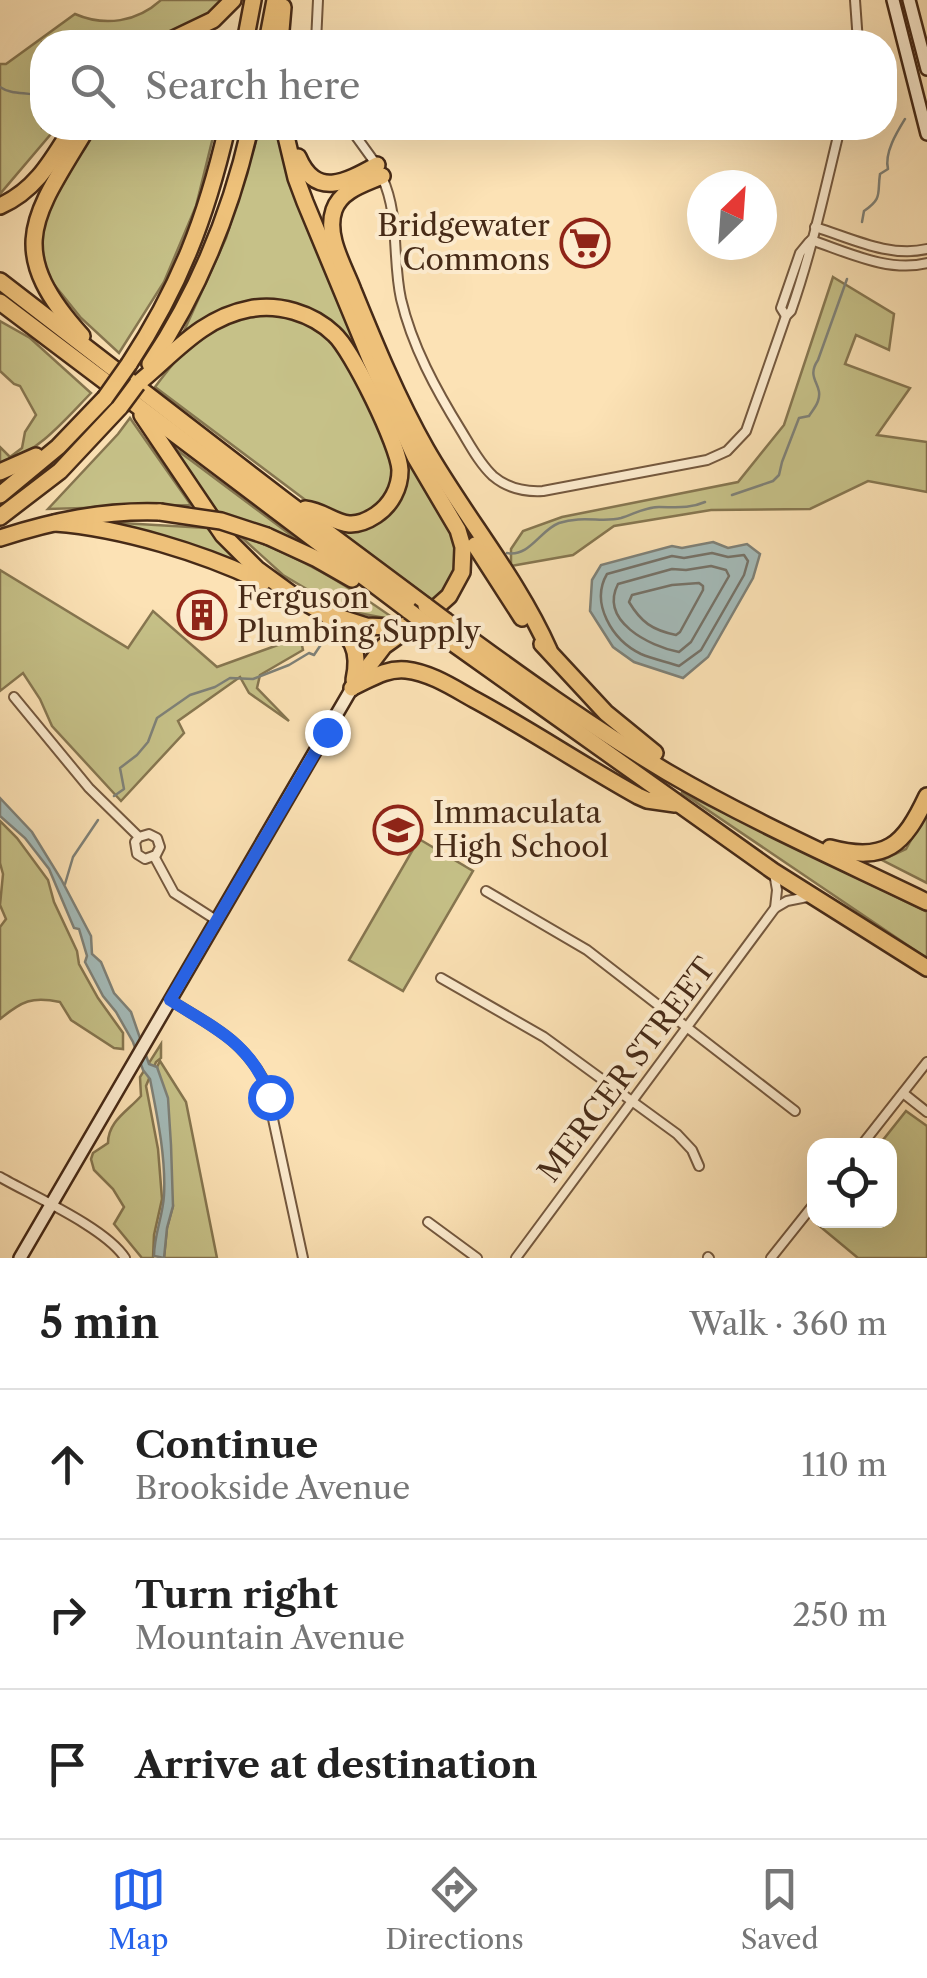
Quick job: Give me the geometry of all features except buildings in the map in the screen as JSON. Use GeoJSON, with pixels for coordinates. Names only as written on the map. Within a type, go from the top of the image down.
{"type":"FeatureCollection","features":[{"type":"Feature","properties":{"kind":"highway"},"geometry":{"type":"LineString","coordinates":[[192,30],[213,20],[233,0]]}},
{"type":"Feature","properties":{"kind":"highway"},"geometry":{"type":"LineString","coordinates":[[247,30],[253,0]]}},
{"type":"Feature","properties":{"kind":"highway"},"geometry":{"type":"LineString","coordinates":[[270,30],[276,0]]}},
{"type":"Feature","properties":{"kind":"highway"},"geometry":{"type":"LineString","coordinates":[[281,30],[284,0]]}},
{"type":"Feature","properties":{"kind":"highway"},"geometry":{"type":"LineString","coordinates":[[0,206],[39,179],[64,140]]}},
{"type":"Feature","properties":{"kind":"highway"},"geometry":{"type":"LineString","coordinates":[[80,140],[44,201],[33,241],[40,275],[54,300],[112,368]]}},
{"type":"Feature","properties":{"kind":"highway"},"geometry":{"type":"LineString","coordinates":[[219,140],[220,154]]}},
{"type":"Feature","properties":{"kind":"highway"},"geometry":{"type":"LineString","coordinates":[[0,494],[77,430],[130,364],[182,271],[204,213],[224,140]]}},
{"type":"Feature","properties":{"kind":"highway"},"geometry":{"type":"LineString","coordinates":[[153,366],[215,242],[247,140]]}},
{"type":"Feature","properties":{"kind":"highway"},"geometry":{"type":"LineString","coordinates":[[288,140],[305,202],[371,361],[412,447],[539,642],[606,713],[656,754],[668,772]]}},
{"type":"Feature","properties":{"kind":"highway"},"geometry":{"type":"LineString","coordinates":[[291,140],[303,168],[317,181],[338,183],[379,170]]}},
{"type":"Feature","properties":{"kind":"highway"},"geometry":{"type":"LineString","coordinates":[[379,170],[338,202],[331,223],[335,245],[409,418],[518,592],[549,650]]}},
{"type":"Feature","properties":{"kind":"highway"},"geometry":{"type":"LineString","coordinates":[[0,280],[426,606],[440,625],[678,805],[773,871],[927,968]]}},
{"type":"Feature","properties":{"kind":"highway"},"geometry":{"type":"LineString","coordinates":[[0,302],[127,405],[407,614]]}},
{"type":"Feature","properties":{"kind":"highway"},"geometry":{"type":"LineString","coordinates":[[0,517],[60,471],[127,405],[137,384],[153,366],[206,326],[250,308],[295,312],[314,319],[338,338],[360,370],[400,470],[398,486],[374,517],[342,523],[313,510],[295,508]]}},
{"type":"Feature","properties":{"kind":"highway"},"geometry":{"type":"LineString","coordinates":[[0,312],[24,320]]}},
{"type":"Feature","properties":{"kind":"highway"},"geometry":{"type":"LineString","coordinates":[[127,405],[223,534],[244,558],[294,596]]}},
{"type":"Feature","properties":{"kind":"highway"},"geometry":{"type":"LineString","coordinates":[[0,472],[27,462],[62,436],[77,430]]}},
{"type":"Feature","properties":{"kind":"highway"},"geometry":{"type":"LineString","coordinates":[[55,523],[118,534],[198,556],[237,570],[322,612],[366,626],[391,628],[407,614],[441,605],[455,588],[464,556],[458,530],[412,447]]}},
{"type":"Feature","properties":{"kind":"highway"},"geometry":{"type":"LineString","coordinates":[[0,538],[100,514],[160,512],[221,522],[267,536],[316,559],[407,614],[440,625],[668,772],[927,902]]}},
{"type":"Feature","properties":{"kind":"highway"},"geometry":{"type":"LineString","coordinates":[[322,612],[353,645],[357,660],[352,688]]}},
{"type":"Feature","properties":{"kind":"highway"},"geometry":{"type":"LineString","coordinates":[[352,688],[407,614]]}},
{"type":"Feature","properties":{"kind":"highway"},"geometry":{"type":"LineString","coordinates":[[352,688],[391,671],[407,670],[427,676],[490,708],[638,796],[678,805]]}},
{"type":"Feature","properties":{"kind":"highway"},"geometry":{"type":"LineString","coordinates":[[796,839],[846,852],[877,852],[908,832],[927,796]]}},
{"type":"Feature","properties":{"kind":"street"},"geometry":{"type":"LineString","coordinates":[[317,30],[318,0]]}},
{"type":"Feature","properties":{"kind":"street"},"geometry":{"type":"LineString","coordinates":[[854,0],[857,30]]}},
{"type":"Feature","properties":{"kind":"street"},"geometry":{"type":"LineString","coordinates":[[893,0],[927,134]]}},
{"type":"Feature","properties":{"kind":"street"},"geometry":{"type":"LineString","coordinates":[[909,0],[927,69]]}},
{"type":"Feature","properties":{"kind":"street"},"geometry":{"type":"LineString","coordinates":[[358,140],[379,170],[393,212],[401,297],[423,361],[445,404],[485,468],[512,488],[544,491],[707,460],[739,440],[750,423],[810,258],[811,240],[837,140]]}},
{"type":"Feature","properties":{"kind":"street"},"geometry":{"type":"LineString","coordinates":[[816,227],[892,251],[927,249]]}},
{"type":"Feature","properties":{"kind":"street"},"geometry":{"type":"LineString","coordinates":[[811,240],[890,264],[927,263]]}},
{"type":"Feature","properties":{"kind":"street"},"geometry":{"type":"LineString","coordinates":[[20,1258],[352,688]]}},
{"type":"Feature","properties":{"kind":"street"},"geometry":{"type":"LineString","coordinates":[[14,696],[89,788],[139,837]]}},
{"type":"Feature","properties":{"kind":"street"},"geometry":{"type":"LineString","coordinates":[[148,834],[156,838],[160,847],[154,856],[145,859],[137,854],[134,847],[139,837],[148,834]]}},
{"type":"Feature","properties":{"kind":"street"},"geometry":{"type":"LineString","coordinates":[[154,856],[174,893],[216,920]]}},
{"type":"Feature","properties":{"kind":"street"},"geometry":{"type":"LineString","coordinates":[[773,871],[775,908]]}},
{"type":"Feature","properties":{"kind":"street"},"geometry":{"type":"LineString","coordinates":[[486,891],[587,950],[795,1111]]}},
{"type":"Feature","properties":{"kind":"street"},"geometry":{"type":"LineString","coordinates":[[775,908],[787,900],[812,896]]}},
{"type":"Feature","properties":{"kind":"street","name":"MERCER STREET"},"geometry":{"type":"LineString","coordinates":[[516,1258],[775,908]]}},
{"type":"Feature","properties":{"kind":"street"},"geometry":{"type":"LineString","coordinates":[[441,978],[544,1037],[685,1141],[698,1166]]}},
{"type":"Feature","properties":{"kind":"street"},"geometry":{"type":"LineString","coordinates":[[170,1000],[232,1038],[254,1062],[265,1082],[303,1258]]}},
{"type":"Feature","properties":{"kind":"street"},"geometry":{"type":"LineString","coordinates":[[866,1138],[927,1062]]}},
{"type":"Feature","properties":{"kind":"street"},"geometry":{"type":"LineString","coordinates":[[903,1093],[927,1112]]}},
{"type":"Feature","properties":{"kind":"street"},"geometry":{"type":"LineString","coordinates":[[0,1177],[95,1230],[118,1247],[125,1258]]}},
{"type":"Feature","properties":{"kind":"street"},"geometry":{"type":"LineString","coordinates":[[771,1258],[807,1213]]}},
{"type":"Feature","properties":{"kind":"street"},"geometry":{"type":"LineString","coordinates":[[428,1222],[477,1258]]}},
{"type":"Feature","properties":{"kind":"shaded area"},"geometry":{"type":"Polygon","coordinates":[[[161,0],[226,0],[213,14],[182,30],[53,30],[75,14],[120,20],[161,0]]]}},
{"type":"Feature","properties":{"kind":"shaded area"},"geometry":{"type":"Polygon","coordinates":[[[30,47],[30,140],[46,140],[0,194],[0,64],[6,64],[30,47]]]}},
{"type":"Feature","properties":{"kind":"shaded area"},"geometry":{"type":"Polygon","coordinates":[[[86,140],[212,140],[196,206],[164,282],[119,353],[81,318],[52,282],[43,262],[44,210],[86,140]]]}},
{"type":"Feature","properties":{"kind":"shaded area"},"geometry":{"type":"Polygon","coordinates":[[[256,140],[284,140],[364,359],[312,313],[218,313],[184,331],[226,238],[256,140]]]}},
{"type":"Feature","properties":{"kind":"shaded area"},"geometry":{"type":"Polygon","coordinates":[[[833,277],[894,314],[889,350],[856,335],[845,364],[910,388],[877,435],[927,442],[927,492],[868,481],[810,509],[711,510],[614,526],[573,555],[511,566],[511,549],[523,531],[562,517],[738,482],[784,425],[833,277]]]}},
{"type":"Feature","properties":{"kind":"shaded area"},"geometry":{"type":"Polygon","coordinates":[[[280,313],[317,327],[346,355],[393,460],[392,488],[377,509],[353,518],[320,511],[155,387],[209,328],[232,317],[280,313]]]}},
{"type":"Feature","properties":{"kind":"shaded area"},"geometry":{"type":"Polygon","coordinates":[[[0,321],[30,338],[91,393],[39,444],[0,466],[0,447],[10,457],[22,448],[25,432],[36,415],[20,386],[0,371],[0,321]]]}},
{"type":"Feature","properties":{"kind":"shaded area"},"geometry":{"type":"Polygon","coordinates":[[[130,418],[191,505],[48,509],[118,434],[130,418]]]}},
{"type":"Feature","properties":{"kind":"shaded area"},"geometry":{"type":"Polygon","coordinates":[[[390,424],[442,509],[457,542],[460,562],[456,575],[435,602],[332,527],[347,528],[400,496],[390,424]]]}},
{"type":"Feature","properties":{"kind":"shaded area"},"geometry":{"type":"Polygon","coordinates":[[[169,444],[319,556],[216,515],[169,444]]]}},
{"type":"Feature","properties":{"kind":"shaded area"},"geometry":{"type":"Polygon","coordinates":[[[104,522],[207,528],[240,563],[104,522]]]}},
{"type":"Feature","properties":{"kind":"shaded area"},"geometry":{"type":"Polygon","coordinates":[[[239,535],[320,572],[396,620],[342,610],[283,575],[239,535]]]}},
{"type":"Feature","properties":{"kind":"shaded area"},"geometry":{"type":"Polygon","coordinates":[[[0,570],[128,648],[153,611],[217,667],[300,637],[303,650],[260,675],[257,688],[289,721],[249,693],[240,677],[178,721],[184,733],[121,801],[52,726],[23,673],[0,691],[0,570]]]}},
{"type":"Feature","properties":{"kind":"shaded area"},"geometry":{"type":"Polygon","coordinates":[[[681,792],[927,912],[927,958],[925,957],[681,792]]]}},
{"type":"Feature","properties":{"kind":"shaded area"},"geometry":{"type":"Polygon","coordinates":[[[927,811],[927,883],[882,860],[906,849],[927,811]]]}},
{"type":"Feature","properties":{"kind":"shaded area"},"geometry":{"type":"Polygon","coordinates":[[[0,821],[48,880],[79,964],[123,1033],[123,1049],[114,1048],[71,1020],[60,1002],[28,1001],[0,1019],[0,927],[6,919],[0,905],[0,821]]]}},
{"type":"Feature","properties":{"kind":"shaded area"},"geometry":{"type":"Polygon","coordinates":[[[419,839],[473,871],[403,991],[349,960],[419,839]]]}},
{"type":"Feature","properties":{"kind":"shaded area"},"geometry":{"type":"Polygon","coordinates":[[[161,1044],[161,1058],[146,1086],[158,1149],[162,1199],[153,1258],[142,1258],[114,1224],[124,1207],[94,1170],[91,1159],[108,1143],[115,1122],[141,1096],[140,1077],[161,1044]]]}},
{"type":"Feature","properties":{"kind":"shaded area"},"geometry":{"type":"Polygon","coordinates":[[[160,1061],[186,1102],[217,1258],[164,1258],[173,1206],[157,1067],[160,1061]]]}},
{"type":"Feature","properties":{"kind":"shaded area"},"geometry":{"type":"Polygon","coordinates":[[[906,1111],[927,1126],[927,1258],[858,1258],[822,1228],[897,1228],[897,1138],[885,1138],[906,1111]]]}},
{"type":"Feature","properties":{"kind":"water"},"geometry":{"type":"Polygon","coordinates":[[[713,542],[728,548],[747,544],[760,554],[753,578],[708,657],[683,678],[634,662],[613,647],[590,611],[592,580],[601,565],[672,546],[713,542]]]}},
{"type":"Feature","properties":{"kind":"water"},"geometry":{"type":"Polygon","coordinates":[[[0,798],[32,832],[61,879],[91,936],[92,954],[101,962],[114,993],[131,1012],[149,1064],[157,1067],[168,1098],[171,1145],[173,1206],[164,1258],[154,1256],[164,1181],[150,1079],[133,1042],[85,962],[87,956],[79,929],[74,928],[49,869],[25,838],[0,816],[0,798]]]}},
{"type":"Feature","properties":{"kind":"waterway"},"geometry":{"type":"LineString","coordinates":[[0,87],[30,94]]}},
{"type":"Feature","properties":{"kind":"waterway"},"geometry":{"type":"LineString","coordinates":[[897,133],[905,119]]}},
{"type":"Feature","properties":{"kind":"waterway"},"geometry":{"type":"LineString","coordinates":[[862,222],[864,211],[877,199],[880,174],[888,169],[894,140]]}},
{"type":"Feature","properties":{"kind":"waterway"},"geometry":{"type":"LineString","coordinates":[[732,495],[773,481],[779,475],[799,418],[809,416],[818,401],[813,372],[847,279]]}},
{"type":"Feature","properties":{"kind":"waterway"},"geometry":{"type":"LineString","coordinates":[[507,553],[529,547],[559,523],[621,518],[649,508],[688,507],[705,502]]}},
{"type":"Feature","properties":{"kind":"waterway"},"geometry":{"type":"LineString","coordinates":[[114,796],[124,789],[120,768],[148,742],[157,718],[190,695],[230,678],[253,679],[309,653],[314,655],[328,634]]}},
{"type":"Feature","properties":{"kind":"waterway"},"geometry":{"type":"LineString","coordinates":[[65,884],[73,857],[98,820]]}},
{"type":"Feature","properties":{"kind":"place","name":"Bridgewater Commons"},"geometry":{"type":"Point","coordinates":[585,243]}},
{"type":"Feature","properties":{"kind":"place","name":"Ferguson Plumbing Supply"},"geometry":{"type":"Point","coordinates":[202,615]}},
{"type":"Feature","properties":{"kind":"place","name":"Immaculata High School"},"geometry":{"type":"Point","coordinates":[398,830]}},
{"type":"Feature","properties":{"kind":"route"},"geometry":{"type":"LineString","coordinates":[[270,1097],[254,1062],[232,1038],[170,1000],[327,732]]}}]}
